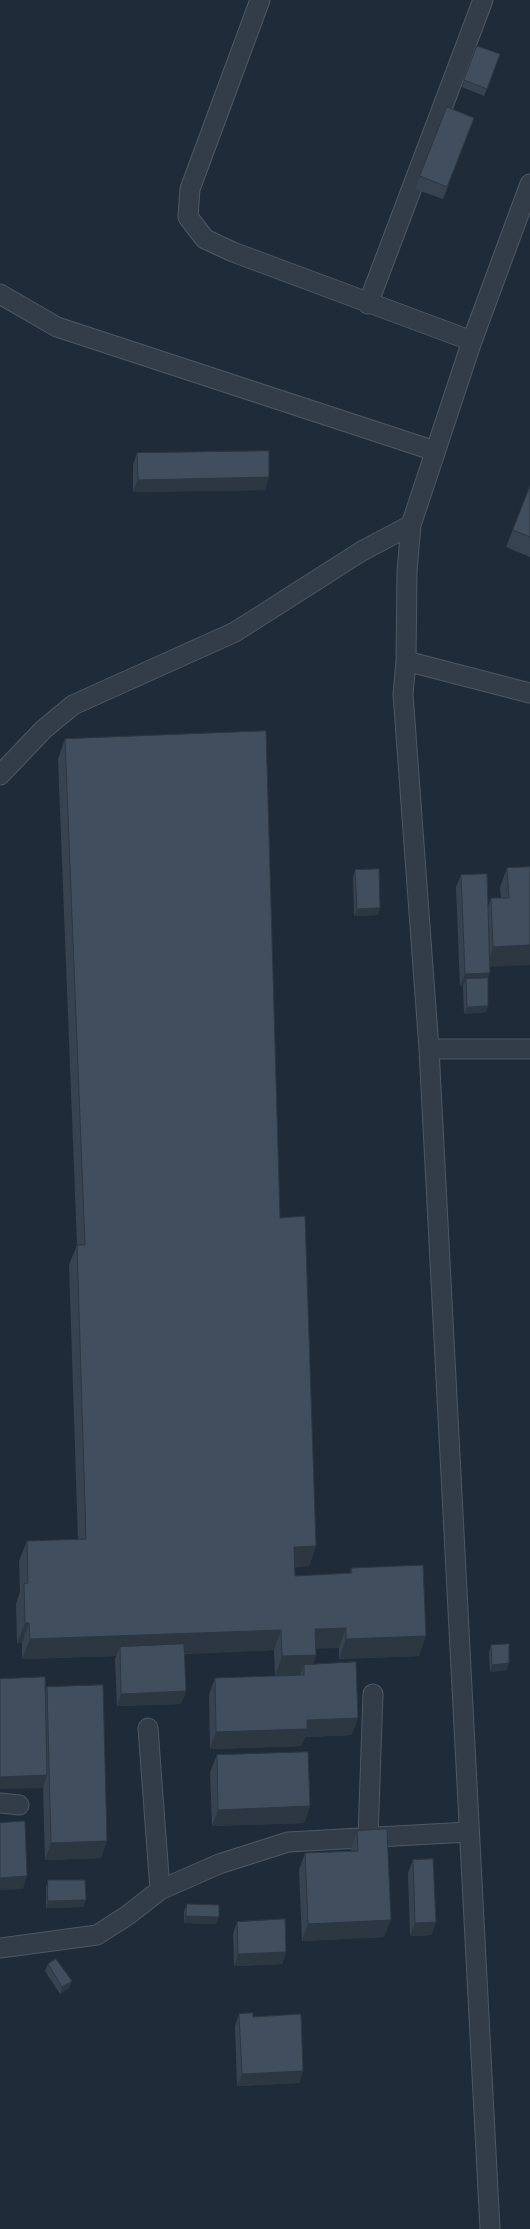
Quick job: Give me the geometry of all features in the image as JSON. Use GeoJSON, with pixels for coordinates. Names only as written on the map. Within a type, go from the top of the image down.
{"type":"FeatureCollection","features":[{"type":"Feature","properties":{"kind":"lane"},"geometry":{"type":"LineString","coordinates":[[260,0],[190,189],[188,217],[205,239],[233,252],[368,304],[472,341]]}},
{"type":"Feature","properties":{"kind":"lane"},"geometry":{"type":"LineString","coordinates":[[368,304],[483,0]]}},
{"type":"Feature","properties":{"kind":"lane"},"geometry":{"type":"LineString","coordinates":[[490,2229],[468,1832],[429,1049],[404,694],[407,571],[411,524],[472,341],[530,184]]}},
{"type":"Feature","properties":{"kind":"lane"},"geometry":{"type":"LineString","coordinates":[[0,294],[57,326],[435,451]]}},
{"type":"Feature","properties":{"kind":"lane"},"geometry":{"type":"LineString","coordinates":[[0,775],[44,729],[73,705],[235,632],[362,551],[411,524]]}},
{"type":"Feature","properties":{"kind":"lane"},"geometry":{"type":"LineString","coordinates":[[406,661],[530,693]]}},
{"type":"Feature","properties":{"kind":"lane"},"geometry":{"type":"LineString","coordinates":[[429,1049],[530,1049]]}},
{"type":"Feature","properties":{"kind":"lane"},"geometry":{"type":"LineString","coordinates":[[368,1838],[373,1694]]}},
{"type":"Feature","properties":{"kind":"lane"},"geometry":{"type":"LineString","coordinates":[[148,1728],[160,1890]]}},
{"type":"Feature","properties":{"kind":"lane"},"geometry":{"type":"LineString","coordinates":[[0,1803],[19,1805]]}},
{"type":"Feature","properties":{"kind":"lane"},"geometry":{"type":"LineString","coordinates":[[0,1948],[97,1935],[128,1915],[160,1890],[219,1864],[288,1842],[468,1832]]}},
{"type":"Feature","properties":{"kind":"building"},"geometry":{"type":"Polygon","coordinates":[[[477,46],[500,54],[487,89],[464,80],[477,46]]]}},
{"type":"Feature","properties":{"kind":"building"},"geometry":{"type":"Polygon","coordinates":[[[447,107],[474,118],[447,187],[420,176],[447,107]]]}},
{"type":"Feature","properties":{"kind":"building"},"geometry":{"type":"Polygon","coordinates":[[[269,451],[269,477],[138,480],[137,453],[269,451]]]}},
{"type":"Feature","properties":{"kind":"building"},"geometry":{"type":"Polygon","coordinates":[[[530,486],[530,537],[513,530],[530,486]]]}},
{"type":"Feature","properties":{"kind":"building"},"geometry":{"type":"Polygon","coordinates":[[[266,731],[280,1218],[305,1216],[316,1546],[294,1547],[295,1576],[352,1573],[351,1568],[423,1565],[426,1636],[346,1639],[346,1628],[315,1629],[316,1655],[282,1656],[281,1630],[30,1639],[29,1623],[25,1623],[24,1584],[28,1583],[27,1541],[86,1539],[77,1245],[85,1245],[65,739],[266,731]]]}},
{"type":"Feature","properties":{"kind":"building"},"geometry":{"type":"Polygon","coordinates":[[[530,867],[530,945],[493,947],[491,898],[509,898],[507,868],[530,867]]]}},
{"type":"Feature","properties":{"kind":"building"},"geometry":{"type":"Polygon","coordinates":[[[379,869],[380,908],[357,909],[355,870],[379,869]]]}},
{"type":"Feature","properties":{"kind":"building"},"geometry":{"type":"Polygon","coordinates":[[[487,874],[490,973],[465,974],[461,875],[487,874]]]}},
{"type":"Feature","properties":{"kind":"building"},"geometry":{"type":"Polygon","coordinates":[[[488,978],[488,1006],[467,1007],[466,979],[488,978]]]}},
{"type":"Feature","properties":{"kind":"building"},"geometry":{"type":"Polygon","coordinates":[[[184,1644],[186,1691],[121,1694],[120,1647],[184,1644]]]}},
{"type":"Feature","properties":{"kind":"building"},"geometry":{"type":"Polygon","coordinates":[[[509,1644],[509,1663],[492,1665],[491,1645],[509,1644]]]}},
{"type":"Feature","properties":{"kind":"building"},"geometry":{"type":"Polygon","coordinates":[[[356,1662],[358,1718],[307,1720],[307,1729],[216,1732],[215,1678],[304,1675],[304,1665],[356,1662]]]}},
{"type":"Feature","properties":{"kind":"building"},"geometry":{"type":"Polygon","coordinates":[[[45,1677],[47,1775],[0,1777],[0,1679],[45,1677]]]}},
{"type":"Feature","properties":{"kind":"building"},"geometry":{"type":"Polygon","coordinates":[[[103,1685],[107,1841],[51,1843],[47,1687],[103,1685]]]}},
{"type":"Feature","properties":{"kind":"building"},"geometry":{"type":"Polygon","coordinates":[[[308,1752],[310,1806],[218,1810],[217,1755],[308,1752]]]}},
{"type":"Feature","properties":{"kind":"building"},"geometry":{"type":"Polygon","coordinates":[[[25,1821],[27,1876],[0,1878],[0,1823],[25,1821]]]}},
{"type":"Feature","properties":{"kind":"building"},"geometry":{"type":"Polygon","coordinates":[[[387,1829],[391,1920],[308,1924],[305,1853],[358,1851],[357,1831],[387,1829]]]}},
{"type":"Feature","properties":{"kind":"building"},"geometry":{"type":"Polygon","coordinates":[[[433,1859],[436,1922],[415,1923],[413,1860],[433,1859]]]}},
{"type":"Feature","properties":{"kind":"building"},"geometry":{"type":"Polygon","coordinates":[[[48,1880],[85,1880],[86,1900],[48,1901],[48,1880]]]}},
{"type":"Feature","properties":{"kind":"building"},"geometry":{"type":"Polygon","coordinates":[[[187,1904],[219,1905],[219,1917],[186,1916],[187,1904]]]}},
{"type":"Feature","properties":{"kind":"building"},"geometry":{"type":"Polygon","coordinates":[[[285,1919],[286,1952],[238,1954],[237,1922],[285,1919]]]}},
{"type":"Feature","properties":{"kind":"building"},"geometry":{"type":"Polygon","coordinates":[[[56,1959],[72,1981],[62,1987],[48,1964],[56,1959]]]}},
{"type":"Feature","properties":{"kind":"building"},"geometry":{"type":"Polygon","coordinates":[[[253,2013],[253,2017],[301,2014],[303,2071],[242,2074],[239,2014],[253,2013]]]}}]}
